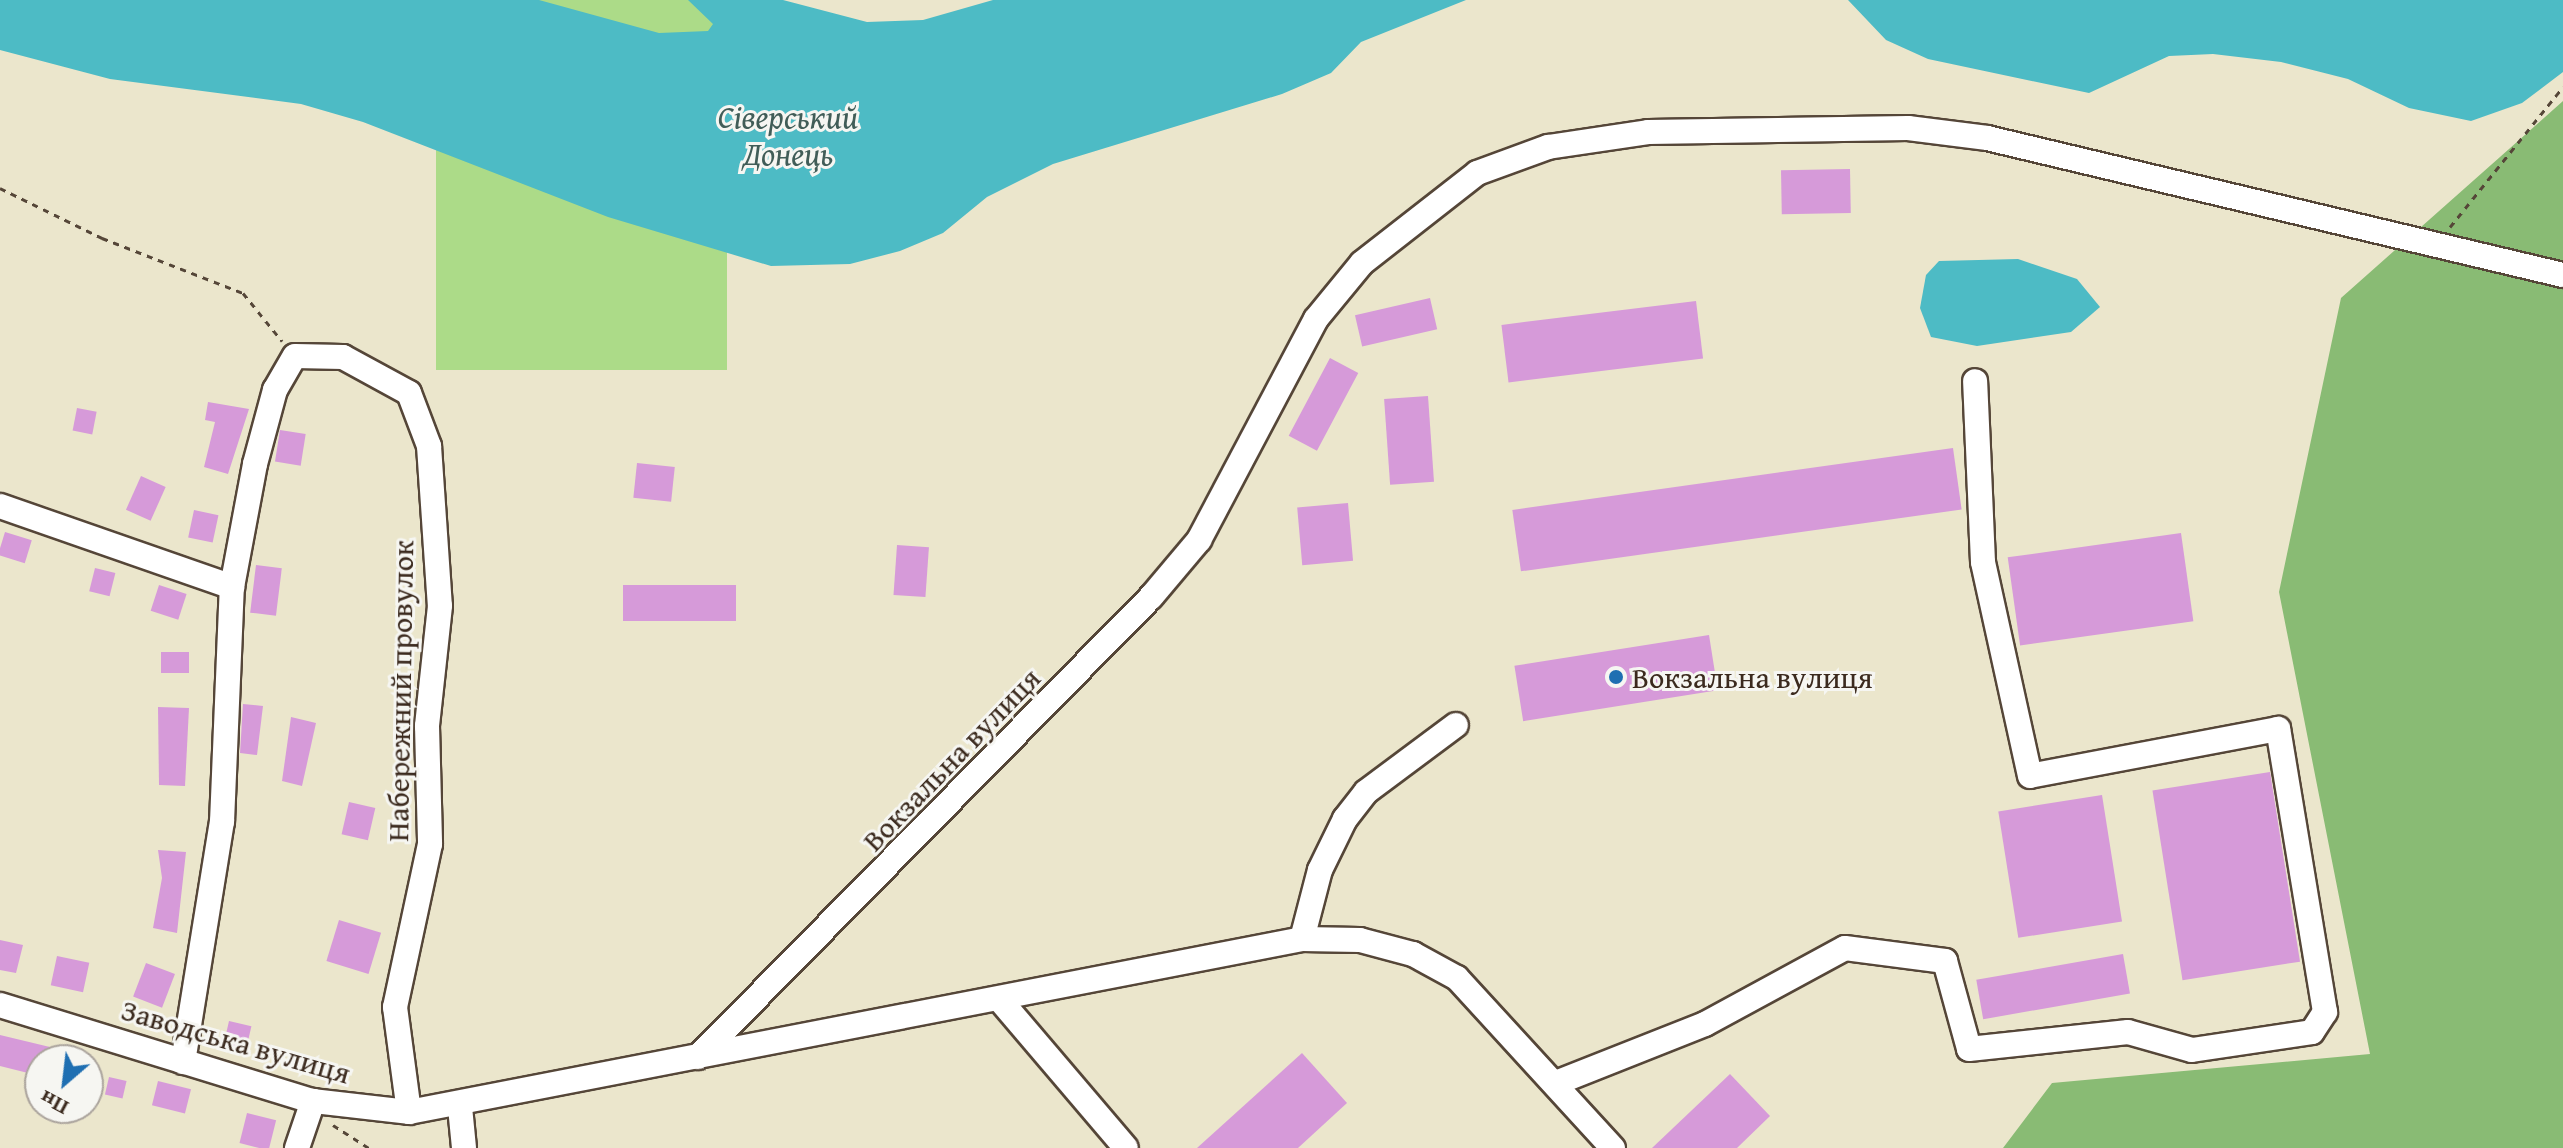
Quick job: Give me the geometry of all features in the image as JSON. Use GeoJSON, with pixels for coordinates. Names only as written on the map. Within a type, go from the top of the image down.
{"type":"FeatureCollection","features":[{"type":"Feature","properties":{"kind":"street","name":"Вокзальна вулиця"},"geometry":{"type":"LineString","coordinates":[[698,1057],[1151,597],[1199,540],[1316,319],[1362,263],[1477,173],[1548,147],[1648,132],[1831,125],[1987,138],[2438,241],[2563,275]]}},
{"type":"Feature","properties":{"kind":"street"},"geometry":{"type":"LineString","coordinates":[[183,1062],[222,822],[232,587],[275,390],[295,356]]}},
{"type":"Feature","properties":{"kind":"street","name":"Набережний провулок"},"geometry":{"type":"LineString","coordinates":[[295,356],[343,357],[385,374],[409,393],[429,446],[440,593],[427,726],[430,844],[395,1007],[409,1112]]}},
{"type":"Feature","properties":{"kind":"street"},"geometry":{"type":"LineString","coordinates":[[1556,1083],[1705,1024],[1845,948],[1945,961],[1969,1049],[2128,1032],[2192,1050],[2312,1032],[2325,1012],[2278,729],[2030,776],[1983,562],[1975,381]]}},
{"type":"Feature","properties":{"kind":"street"},"geometry":{"type":"LineString","coordinates":[[0,506],[232,587]]}},
{"type":"Feature","properties":{"kind":"street"},"geometry":{"type":"LineString","coordinates":[[1302,939],[1320,870],[1345,819],[1366,792],[1456,725]]}},
{"type":"Feature","properties":{"kind":"street"},"geometry":{"type":"LineString","coordinates":[[464,1148],[460,1107],[698,1057],[1302,939],[1360,940],[1413,954],[1457,978],[1613,1148]]}},
{"type":"Feature","properties":{"kind":"street"},"geometry":{"type":"LineString","coordinates":[[1000,1000],[1126,1148]]}},
{"type":"Feature","properties":{"kind":"street","name":"Заводська вулиця"},"geometry":{"type":"LineString","coordinates":[[0,1005],[313,1101],[409,1112],[460,1107]]}},
{"type":"Feature","properties":{"kind":"street"},"geometry":{"type":"LineString","coordinates":[[297,1148],[313,1101]]}},
{"type":"Feature","properties":{"kind":"path"},"geometry":{"type":"LineString","coordinates":[[2438,241],[2496,175],[2563,87]]}},
{"type":"Feature","properties":{"kind":"path"},"geometry":{"type":"LineString","coordinates":[[0,188],[102,238],[243,293],[295,356]]}},
{"type":"Feature","properties":{"kind":"green space"},"geometry":{"type":"Polygon","coordinates":[[[436,0],[727,0],[727,370],[436,370],[436,0]]]}},
{"type":"Feature","properties":{"kind":"green space"},"geometry":{"type":"Polygon","coordinates":[[[2563,101],[2563,1148],[2003,1148],[2052,1083],[2370,1054],[2279,592],[2341,298],[2563,101]]]}},
{"type":"Feature","properties":{"kind":"water","name":"Сіверський Донець"},"geometry":{"type":"Polygon","coordinates":[[[0,0],[539,0],[659,33],[708,31],[713,24],[688,0],[783,0],[867,22],[923,20],[993,0],[1466,0],[1361,42],[1331,73],[1282,94],[1053,164],[987,197],[943,233],[900,251],[850,264],[771,266],[608,217],[363,122],[301,104],[110,79],[0,50],[0,0]]]}},
{"type":"Feature","properties":{"kind":"water"},"geometry":{"type":"Polygon","coordinates":[[[1848,0],[2563,0],[2563,72],[2522,103],[2471,121],[2409,108],[2348,79],[2281,62],[2213,54],[2169,56],[2089,93],[1928,59],[1886,40],[1848,0]]]}},
{"type":"Feature","properties":{"kind":"water"},"geometry":{"type":"Polygon","coordinates":[[[2018,259],[2077,279],[2100,307],[2071,332],[1977,346],[1931,337],[1920,308],[1926,275],[1939,261],[2018,259]]]}},
{"type":"Feature","properties":{"kind":"building"},"geometry":{"type":"Polygon","coordinates":[[[1850,169],[1851,213],[1782,214],[1781,170],[1850,169]]]}},
{"type":"Feature","properties":{"kind":"building"},"geometry":{"type":"Polygon","coordinates":[[[1430,298],[1437,329],[1362,347],[1355,315],[1430,298]]]}},
{"type":"Feature","properties":{"kind":"building"},"geometry":{"type":"Polygon","coordinates":[[[1696,301],[1703,359],[1509,382],[1501,325],[1696,301]]]}},
{"type":"Feature","properties":{"kind":"building"},"geometry":{"type":"Polygon","coordinates":[[[1330,358],[1358,373],[1317,451],[1289,436],[1330,358]]]}},
{"type":"Feature","properties":{"kind":"building"},"geometry":{"type":"Polygon","coordinates":[[[1428,396],[1434,482],[1390,485],[1384,399],[1428,396]]]}},
{"type":"Feature","properties":{"kind":"building"},"geometry":{"type":"Polygon","coordinates":[[[208,402],[249,409],[228,474],[204,467],[215,422],[205,420],[208,402]]]}},
{"type":"Feature","properties":{"kind":"building"},"geometry":{"type":"Polygon","coordinates":[[[77,408],[97,412],[92,434],[73,431],[77,408]]]}},
{"type":"Feature","properties":{"kind":"building"},"geometry":{"type":"Polygon","coordinates":[[[280,430],[306,434],[301,466],[275,462],[280,430]]]}},
{"type":"Feature","properties":{"kind":"building"},"geometry":{"type":"Polygon","coordinates":[[[1953,448],[1962,509],[1521,571],[1512,510],[1953,448]]]}},
{"type":"Feature","properties":{"kind":"building"},"geometry":{"type":"Polygon","coordinates":[[[637,463],[675,467],[671,502],[633,498],[637,463]]]}},
{"type":"Feature","properties":{"kind":"building"},"geometry":{"type":"Polygon","coordinates":[[[141,476],[166,487],[151,521],[126,510],[141,476]]]}},
{"type":"Feature","properties":{"kind":"building"},"geometry":{"type":"Polygon","coordinates":[[[1348,503],[1353,561],[1302,565],[1297,507],[1348,503]]]}},
{"type":"Feature","properties":{"kind":"building"},"geometry":{"type":"Polygon","coordinates":[[[194,510],[218,515],[213,543],[188,537],[194,510]]]}},
{"type":"Feature","properties":{"kind":"building"},"geometry":{"type":"Polygon","coordinates":[[[5,532],[32,540],[25,563],[0,556],[5,532]]]}},
{"type":"Feature","properties":{"kind":"building"},"geometry":{"type":"Polygon","coordinates":[[[2181,533],[2193,621],[2020,645],[2008,557],[2181,533]]]}},
{"type":"Feature","properties":{"kind":"building"},"geometry":{"type":"Polygon","coordinates":[[[897,545],[929,547],[925,597],[894,595],[897,545]]]}},
{"type":"Feature","properties":{"kind":"building"},"geometry":{"type":"Polygon","coordinates":[[[256,565],[282,568],[276,616],[250,613],[256,565]]]}},
{"type":"Feature","properties":{"kind":"building"},"geometry":{"type":"Polygon","coordinates":[[[95,568],[115,573],[110,596],[89,591],[95,568]]]}},
{"type":"Feature","properties":{"kind":"building"},"geometry":{"type":"Polygon","coordinates":[[[159,585],[187,594],[178,620],[151,611],[159,585]]]}},
{"type":"Feature","properties":{"kind":"building"},"geometry":{"type":"Polygon","coordinates":[[[623,585],[736,585],[736,621],[623,621],[623,585]]]}},
{"type":"Feature","properties":{"kind":"building","name":"Вокзальна вулиця"},"geometry":{"type":"Polygon","coordinates":[[[1709,635],[1718,690],[1523,721],[1514,666],[1709,635]]]}},
{"type":"Feature","properties":{"kind":"building"},"geometry":{"type":"Polygon","coordinates":[[[161,652],[189,652],[189,673],[161,673],[161,652]]]}},
{"type":"Feature","properties":{"kind":"building"},"geometry":{"type":"Polygon","coordinates":[[[243,704],[263,706],[257,755],[240,753],[243,704]]]}},
{"type":"Feature","properties":{"kind":"building"},"geometry":{"type":"Polygon","coordinates":[[[158,707],[189,708],[185,786],[159,785],[158,707]]]}},
{"type":"Feature","properties":{"kind":"building"},"geometry":{"type":"Polygon","coordinates":[[[291,717],[316,723],[302,786],[282,781],[291,717]]]}},
{"type":"Feature","properties":{"kind":"building"},"geometry":{"type":"Polygon","coordinates":[[[2270,772],[2300,962],[2183,980],[2152,791],[2270,772]]]}},
{"type":"Feature","properties":{"kind":"building"},"geometry":{"type":"Polygon","coordinates":[[[2102,795],[2122,921],[2018,938],[1998,811],[2102,795]]]}},
{"type":"Feature","properties":{"kind":"building"},"geometry":{"type":"Polygon","coordinates":[[[349,802],[375,808],[368,840],[342,834],[349,802]]]}},
{"type":"Feature","properties":{"kind":"building"},"geometry":{"type":"Polygon","coordinates":[[[158,850],[186,852],[177,933],[153,928],[162,878],[158,850]]]}},
{"type":"Feature","properties":{"kind":"building"},"geometry":{"type":"Polygon","coordinates":[[[339,920],[381,933],[369,974],[326,961],[339,920]]]}},
{"type":"Feature","properties":{"kind":"building"},"geometry":{"type":"Polygon","coordinates":[[[0,940],[23,945],[16,973],[0,970],[0,940]]]}},
{"type":"Feature","properties":{"kind":"building"},"geometry":{"type":"Polygon","coordinates":[[[2123,954],[2130,993],[1983,1019],[1976,980],[2123,954]]]}},
{"type":"Feature","properties":{"kind":"building"},"geometry":{"type":"Polygon","coordinates":[[[57,956],[89,963],[83,992],[51,985],[57,956]]]}},
{"type":"Feature","properties":{"kind":"building"},"geometry":{"type":"Polygon","coordinates":[[[146,963],[175,974],[162,1008],[133,997],[146,963]]]}},
{"type":"Feature","properties":{"kind":"building"},"geometry":{"type":"Polygon","coordinates":[[[229,1021],[251,1026],[246,1050],[224,1044],[229,1021]]]}},
{"type":"Feature","properties":{"kind":"building"},"geometry":{"type":"Polygon","coordinates":[[[0,1035],[37,1044],[24,1044],[24,1072],[0,1066],[0,1035]]]}},
{"type":"Feature","properties":{"kind":"building"},"geometry":{"type":"Polygon","coordinates":[[[1302,1053],[1347,1103],[1298,1148],[1197,1148],[1302,1053]]]}},
{"type":"Feature","properties":{"kind":"building"},"geometry":{"type":"Polygon","coordinates":[[[1730,1074],[1770,1116],[1737,1148],[1652,1148],[1730,1074]]]}},
{"type":"Feature","properties":{"kind":"building"},"geometry":{"type":"Polygon","coordinates":[[[109,1077],[127,1081],[122,1099],[105,1095],[109,1077]]]}},
{"type":"Feature","properties":{"kind":"building"},"geometry":{"type":"Polygon","coordinates":[[[158,1081],[191,1089],[185,1113],[152,1105],[158,1081]]]}},
{"type":"Feature","properties":{"kind":"building"},"geometry":{"type":"Polygon","coordinates":[[[247,1113],[276,1120],[269,1148],[240,1143],[247,1113]]]}},
{"type":"Feature","properties":{"kind":"place","name":"Вокзальна вулиця"},"geometry":{"type":"Point","coordinates":[1616,677]}}]}
